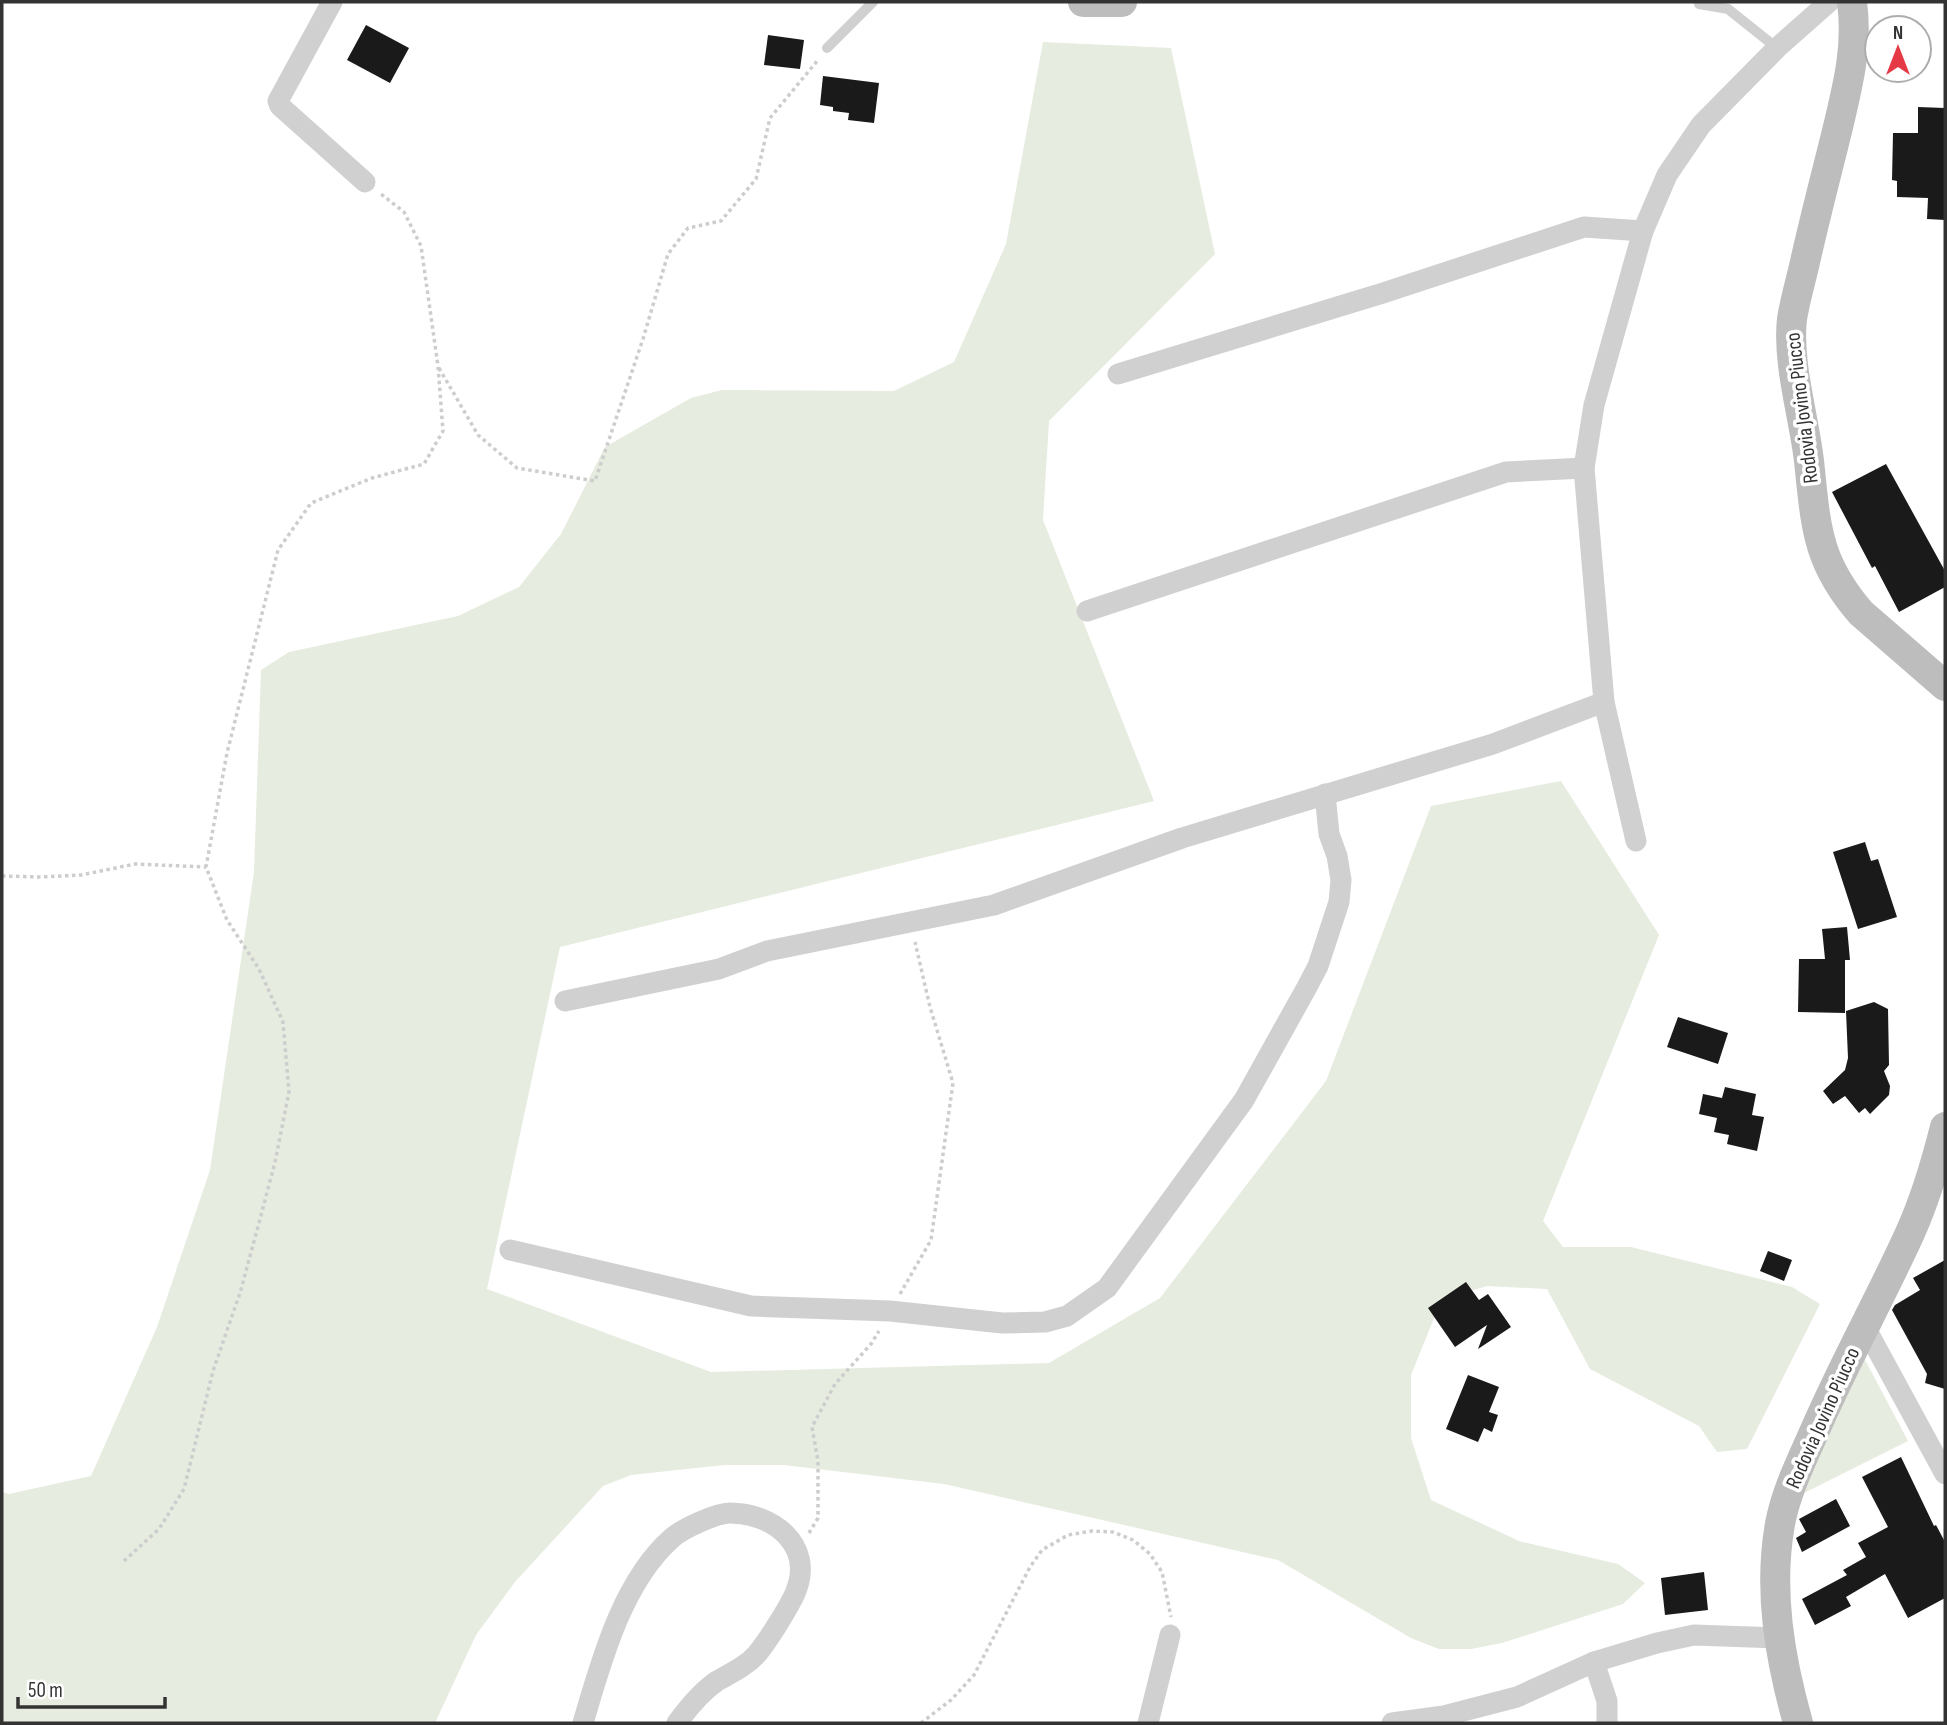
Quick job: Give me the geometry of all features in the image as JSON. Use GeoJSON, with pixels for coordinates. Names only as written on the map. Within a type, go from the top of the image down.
{"type":"FeatureCollection","features":[{"type":"Feature","properties":{"kind":"main road"},"geometry":{"type":"LineString","coordinates":[[1083,2],[1122,2]]}},
{"type":"Feature","properties":{"kind":"main road","name":"Rodovia Jovino Piucco"},"geometry":{"type":"LineString","coordinates":[[1852,2],[1855,22],[1851,74],[1792,320],[1796,380],[1808,452],[1813,513],[1826,558],[1850,601],[1945,686]]}},
{"type":"Feature","properties":{"kind":"main road","name":"Rodovia Jovino Piucco"},"geometry":{"type":"LineString","coordinates":[[1798,1723],[1779,1638],[1775,1566],[1786,1500],[1826,1404],[1911,1231],[1945,1128]]}},
{"type":"Feature","properties":{"kind":"street"},"geometry":{"type":"LineString","coordinates":[[332,2],[278,101],[280,106],[365,182]]}},
{"type":"Feature","properties":{"kind":"street"},"geometry":{"type":"LineString","coordinates":[[1636,841],[1604,702],[1584,468],[1594,405],[1643,231],[1667,175],[1701,125],[1777,47],[1829,2]]}},
{"type":"Feature","properties":{"kind":"street"},"geometry":{"type":"LineString","coordinates":[[1118,374],[1383,293],[1584,227],[1643,231]]}},
{"type":"Feature","properties":{"kind":"street"},"geometry":{"type":"LineString","coordinates":[[1087,611],[1506,472],[1584,468]]}},
{"type":"Feature","properties":{"kind":"street"},"geometry":{"type":"LineString","coordinates":[[565,1001],[719,969],[767,951],[994,905],[1182,838],[1493,744],[1604,702]]}},
{"type":"Feature","properties":{"kind":"street"},"geometry":{"type":"LineString","coordinates":[[510,1250],[751,1306],[890,1311],[1002,1323],[1045,1322],[1067,1316],[1108,1288],[1244,1100],[1318,965],[1339,902],[1341,880],[1337,856],[1329,834],[1325,794]]}},
{"type":"Feature","properties":{"kind":"street"},"geometry":{"type":"LineString","coordinates":[[1865,1327],[1945,1474]]}},
{"type":"Feature","properties":{"kind":"street"},"geometry":{"type":"LineString","coordinates":[[583,1723],[600,1666],[621,1612],[647,1566],[673,1537],[697,1523],[727,1513],[766,1519],[789,1537],[797,1552],[800,1569],[796,1591],[757,1654],[740,1669],[715,1683],[690,1705],[677,1723]]}},
{"type":"Feature","properties":{"kind":"street"},"geometry":{"type":"LineString","coordinates":[[1148,1723],[1170,1635]]}},
{"type":"Feature","properties":{"kind":"street"},"geometry":{"type":"LineString","coordinates":[[1392,1723],[1444,1720],[1517,1697],[1594,1662],[1657,1643],[1694,1635],[1779,1638]]}},
{"type":"Feature","properties":{"kind":"street"},"geometry":{"type":"LineString","coordinates":[[1594,1662],[1607,1701],[1607,1723]]}},
{"type":"Feature","properties":{"kind":"lane"},"geometry":{"type":"LineString","coordinates":[[827,48],[873,2]]}},
{"type":"Feature","properties":{"kind":"lane"},"geometry":{"type":"LineString","coordinates":[[1699,4],[1728,9],[1777,47]]}},
{"type":"Feature","properties":{"kind":"path"},"geometry":{"type":"LineString","coordinates":[[438,366],[478,435],[517,468],[594,481],[643,340],[668,254],[688,228],[721,221],[756,179],[770,118],[827,48]]}},
{"type":"Feature","properties":{"kind":"path"},"geometry":{"type":"LineString","coordinates":[[124,1561],[159,1529],[184,1489],[213,1371],[240,1293],[259,1223],[289,1092],[283,1023],[259,969],[227,920],[206,867],[227,753],[278,550],[311,503],[372,478],[424,464],[443,431],[438,366],[421,246],[404,212],[365,182]]}},
{"type":"Feature","properties":{"kind":"path"},"geometry":{"type":"LineString","coordinates":[[2,876],[81,875],[135,864],[206,867]]}},
{"type":"Feature","properties":{"kind":"path"},"geometry":{"type":"LineString","coordinates":[[797,1552],[818,1518],[818,1461],[812,1427],[835,1384],[871,1344],[931,1240],[953,1083],[930,1007],[911,922]]}},
{"type":"Feature","properties":{"kind":"path"},"geometry":{"type":"LineString","coordinates":[[921,1723],[951,1700],[974,1675],[1030,1567],[1042,1550],[1068,1535],[1092,1531],[1113,1532],[1133,1540],[1150,1554],[1162,1573],[1167,1593],[1171,1615],[1170,1635]]}},
{"type":"Feature","properties":{"kind":"shaded area"},"geometry":{"type":"Polygon","coordinates":[[[1043,42],[1171,48],[1215,254],[1049,421],[1043,520],[1154,801],[560,947],[487,1289],[711,1372],[1049,1363],[1160,1298],[1326,1081],[1431,806],[1561,781],[1659,935],[1543,1221],[1563,1247],[1631,1247],[1792,1287],[1820,1304],[1747,1449],[1717,1452],[1699,1426],[1590,1369],[1547,1289],[1487,1286],[1456,1295],[1434,1318],[1411,1375],[1411,1438],[1431,1500],[1519,1541],[1618,1564],[1645,1583],[1623,1604],[1502,1643],[1471,1649],[1439,1649],[1411,1638],[1278,1560],[944,1484],[784,1465],[724,1465],[631,1475],[603,1486],[515,1582],[476,1635],[435,1723],[2,1723],[2,1492],[9,1494],[91,1476],[157,1327],[210,1170],[254,872],[261,670],[289,652],[458,616],[519,587],[561,534],[605,447],[691,398],[722,390],[894,391],[954,362],[1006,244],[1043,42]]]}},
{"type":"Feature","properties":{"kind":"shaded area"},"geometry":{"type":"Polygon","coordinates":[[[1863,1356],[1908,1441],[1802,1494],[1863,1356]]]}},
{"type":"Feature","properties":{"kind":"building"},"geometry":{"type":"Polygon","coordinates":[[[366,25],[409,48],[390,83],[347,60],[366,25]]]}},
{"type":"Feature","properties":{"kind":"building"},"geometry":{"type":"Polygon","coordinates":[[[768,35],[804,40],[800,69],[764,65],[768,35]]]}},
{"type":"Feature","properties":{"kind":"building"},"geometry":{"type":"Polygon","coordinates":[[[823,76],[879,83],[874,123],[848,120],[849,113],[833,111],[833,107],[820,105],[823,76]]]}},
{"type":"Feature","properties":{"kind":"building"},"geometry":{"type":"Polygon","coordinates":[[[1918,107],[1945,108],[1945,220],[1927,219],[1928,198],[1897,197],[1897,181],[1892,180],[1893,133],[1918,133],[1918,107]]]}},
{"type":"Feature","properties":{"kind":"building"},"geometry":{"type":"Polygon","coordinates":[[[1886,464],[1945,571],[1945,587],[1899,612],[1875,566],[1872,568],[1832,492],[1886,464]]]}},
{"type":"Feature","properties":{"kind":"building"},"geometry":{"type":"Polygon","coordinates":[[[1865,842],[1871,861],[1878,859],[1897,917],[1858,929],[1833,852],[1865,842]]]}},
{"type":"Feature","properties":{"kind":"building"},"geometry":{"type":"Polygon","coordinates":[[[1847,927],[1850,960],[1845,960],[1845,1013],[1798,1012],[1799,959],[1825,959],[1822,929],[1847,927]]]}},
{"type":"Feature","properties":{"kind":"building"},"geometry":{"type":"Polygon","coordinates":[[[1874,1002],[1888,1009],[1889,1065],[1884,1071],[1890,1086],[1889,1095],[1870,1114],[1865,1108],[1859,1113],[1845,1096],[1833,1104],[1823,1091],[1845,1070],[1848,1058],[1846,1011],[1874,1002]]]}},
{"type":"Feature","properties":{"kind":"building"},"geometry":{"type":"Polygon","coordinates":[[[1678,1017],[1728,1033],[1718,1064],[1667,1047],[1678,1017]]]}},
{"type":"Feature","properties":{"kind":"building"},"geometry":{"type":"Polygon","coordinates":[[[1725,1087],[1756,1094],[1752,1115],[1764,1117],[1757,1151],[1727,1144],[1729,1135],[1714,1132],[1717,1118],[1699,1114],[1703,1094],[1722,1098],[1725,1087]]]}},
{"type":"Feature","properties":{"kind":"building"},"geometry":{"type":"Polygon","coordinates":[[[1768,1251],[1792,1260],[1784,1281],[1760,1271],[1768,1251]]]}},
{"type":"Feature","properties":{"kind":"building"},"geometry":{"type":"Polygon","coordinates":[[[1945,1260],[1945,1389],[1925,1383],[1927,1374],[1892,1310],[1895,1305],[1920,1290],[1913,1278],[1945,1260]]]}},
{"type":"Feature","properties":{"kind":"building"},"geometry":{"type":"Polygon","coordinates":[[[1466,1282],[1479,1300],[1488,1294],[1511,1327],[1478,1349],[1487,1325],[1455,1347],[1428,1308],[1466,1282]]]}},
{"type":"Feature","properties":{"kind":"building"},"geometry":{"type":"Polygon","coordinates":[[[1468,1375],[1499,1387],[1489,1412],[1498,1415],[1492,1432],[1484,1428],[1478,1442],[1446,1429],[1468,1375]]]}},
{"type":"Feature","properties":{"kind":"building"},"geometry":{"type":"Polygon","coordinates":[[[1901,1457],[1934,1526],[1936,1525],[1945,1542],[1945,1598],[1908,1618],[1885,1574],[1846,1597],[1851,1606],[1815,1625],[1802,1599],[1847,1575],[1843,1570],[1866,1557],[1858,1543],[1888,1527],[1862,1477],[1901,1457]]]}},
{"type":"Feature","properties":{"kind":"building"},"geometry":{"type":"Polygon","coordinates":[[[1836,1499],[1850,1526],[1802,1552],[1796,1538],[1806,1532],[1799,1519],[1836,1499]]]}},
{"type":"Feature","properties":{"kind":"building"},"geometry":{"type":"Polygon","coordinates":[[[1704,1572],[1708,1610],[1665,1615],[1661,1578],[1704,1572]]]}}]}
